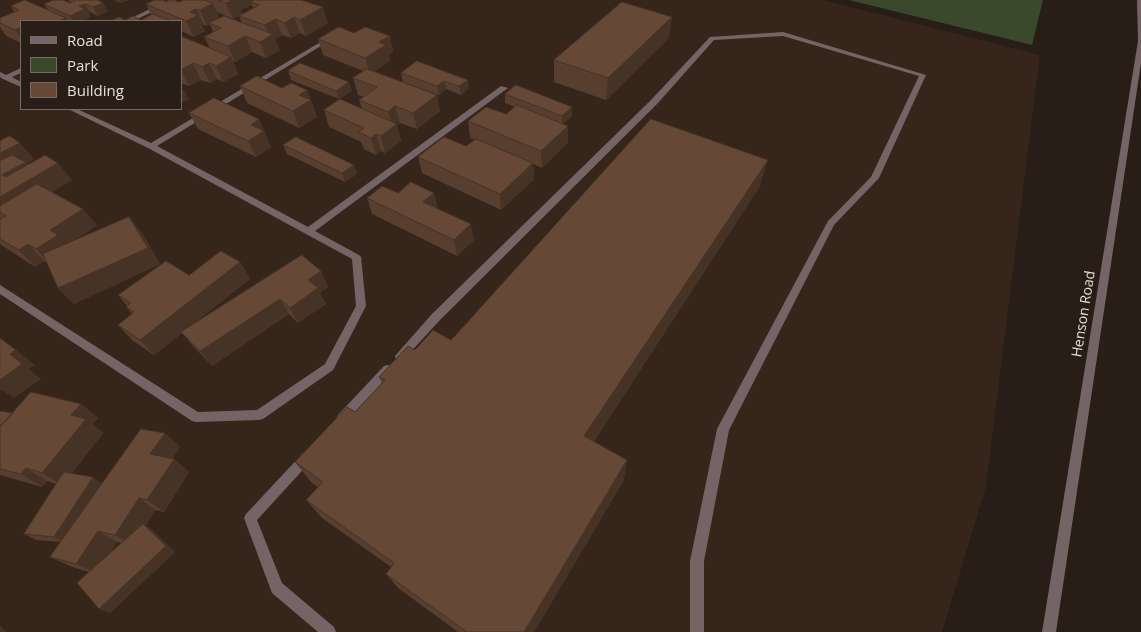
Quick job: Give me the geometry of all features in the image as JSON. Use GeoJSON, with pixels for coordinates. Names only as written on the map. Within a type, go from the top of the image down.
{"type":"FeatureCollection","features":[{"type":"Feature","properties":{"kind":"street"},"geometry":{"type":"LineString","coordinates":[[130,20],[174,0]]}},
{"type":"Feature","properties":{"kind":"street","name":"Henson Road"},"geometry":{"type":"LineString","coordinates":[[1049,632],[1141,41],[1140,0]]}},
{"type":"Feature","properties":{"kind":"street"},"geometry":{"type":"LineString","coordinates":[[336,425],[436,317],[654,102],[712,38],[783,34],[923,75],[876,178],[831,223],[723,429],[697,561],[697,632]]}},
{"type":"Feature","properties":{"kind":"street"},"geometry":{"type":"LineString","coordinates":[[152,146],[326,41]]}},
{"type":"Feature","properties":{"kind":"street"},"geometry":{"type":"LineString","coordinates":[[3,76],[20,70]]}},
{"type":"Feature","properties":{"kind":"street"},"geometry":{"type":"LineString","coordinates":[[3,76],[20,84]]}},
{"type":"Feature","properties":{"kind":"street"},"geometry":{"type":"LineString","coordinates":[[308,232],[504,88]]}},
{"type":"Feature","properties":{"kind":"street"},"geometry":{"type":"LineString","coordinates":[[0,289],[196,417],[259,415],[329,367],[361,306],[356,257],[152,146],[74,110]]}},
{"type":"Feature","properties":{"kind":"street"},"geometry":{"type":"LineString","coordinates":[[316,446],[250,518],[277,588],[329,632]]}},
{"type":"Feature","properties":{"kind":"shaded area"},"geometry":{"type":"Polygon","coordinates":[[[0,0],[823,0],[1040,55],[986,487],[942,632],[0,632],[0,0]]]}},
{"type":"Feature","properties":{"kind":"green space"},"geometry":{"type":"Polygon","coordinates":[[[849,0],[1043,0],[1032,45],[849,0]]]}},
{"type":"Feature","properties":{"kind":"building"},"geometry":{"type":"Polygon","coordinates":[[[25,0],[66,18],[61,20],[20,20],[20,28],[15,30],[0,23],[0,18],[19,10],[11,6],[25,0]]]}},
{"type":"Feature","properties":{"kind":"building"},"geometry":{"type":"Polygon","coordinates":[[[54,0],[63,0],[70,3],[76,0],[98,0],[103,3],[93,7],[85,4],[79,6],[85,9],[70,16],[44,4],[54,0]]]}},
{"type":"Feature","properties":{"kind":"building"},"geometry":{"type":"Polygon","coordinates":[[[155,0],[179,2],[184,0],[203,0],[213,3],[200,10],[196,9],[190,12],[198,15],[186,21],[146,4],[155,0]]]}},
{"type":"Feature","properties":{"kind":"building"},"geometry":{"type":"Polygon","coordinates":[[[218,0],[233,0],[226,3],[218,0]]]}},
{"type":"Feature","properties":{"kind":"building"},"geometry":{"type":"Polygon","coordinates":[[[255,0],[301,0],[323,7],[300,20],[294,17],[285,23],[276,19],[265,25],[239,16],[259,5],[251,2],[255,0]]]}},
{"type":"Feature","properties":{"kind":"building"},"geometry":{"type":"Polygon","coordinates":[[[622,2],[672,17],[608,78],[554,60],[622,2]]]}},
{"type":"Feature","properties":{"kind":"building"},"geometry":{"type":"Polygon","coordinates":[[[153,14],[168,20],[141,20],[153,14]]]}},
{"type":"Feature","properties":{"kind":"building"},"geometry":{"type":"Polygon","coordinates":[[[133,16],[141,20],[125,20],[133,16]]]}},
{"type":"Feature","properties":{"kind":"building"},"geometry":{"type":"Polygon","coordinates":[[[224,16],[273,34],[260,42],[245,36],[228,46],[204,37],[221,28],[209,23],[224,16]]]}},
{"type":"Feature","properties":{"kind":"building"},"geometry":{"type":"Polygon","coordinates":[[[119,17],[125,20],[112,20],[119,17]]]}},
{"type":"Feature","properties":{"kind":"building"},"geometry":{"type":"Polygon","coordinates":[[[339,27],[354,33],[365,27],[390,36],[379,42],[386,45],[365,58],[318,39],[339,27]]]}},
{"type":"Feature","properties":{"kind":"building"},"geometry":{"type":"Polygon","coordinates":[[[182,36],[231,57],[216,66],[209,63],[202,67],[193,63],[182,69],[182,36]]]}},
{"type":"Feature","properties":{"kind":"building"},"geometry":{"type":"Polygon","coordinates":[[[417,61],[468,80],[459,86],[444,81],[437,86],[401,73],[417,61]]]}},
{"type":"Feature","properties":{"kind":"building"},"geometry":{"type":"Polygon","coordinates":[[[300,63],[349,82],[336,91],[288,71],[300,63]]]}},
{"type":"Feature","properties":{"kind":"building"},"geometry":{"type":"Polygon","coordinates":[[[367,69],[437,95],[413,113],[395,106],[388,112],[359,100],[377,87],[353,78],[367,69]]]}},
{"type":"Feature","properties":{"kind":"building"},"geometry":{"type":"Polygon","coordinates":[[[257,76],[282,88],[291,83],[307,90],[299,95],[311,100],[293,111],[240,86],[257,76]]]}},
{"type":"Feature","properties":{"kind":"building"},"geometry":{"type":"Polygon","coordinates":[[[516,85],[572,107],[562,116],[505,94],[516,85]]]}},
{"type":"Feature","properties":{"kind":"building"},"geometry":{"type":"Polygon","coordinates":[[[214,98],[259,119],[251,125],[264,131],[248,141],[189,113],[214,98]]]}},
{"type":"Feature","properties":{"kind":"building"},"geometry":{"type":"Polygon","coordinates":[[[340,99],[397,124],[381,136],[376,134],[371,138],[358,132],[364,128],[324,110],[340,99]]]}},
{"type":"Feature","properties":{"kind":"building"},"geometry":{"type":"Polygon","coordinates":[[[517,105],[568,126],[541,151],[468,121],[486,107],[506,114],[517,105]]]}},
{"type":"Feature","properties":{"kind":"building"},"geometry":{"type":"Polygon","coordinates":[[[651,119],[768,160],[584,436],[627,460],[524,632],[467,632],[386,574],[394,563],[306,500],[323,482],[295,462],[347,407],[355,412],[385,380],[379,377],[408,346],[415,350],[433,330],[451,340],[651,119]]]}},
{"type":"Feature","properties":{"kind":"building"},"geometry":{"type":"Polygon","coordinates":[[[10,136],[20,143],[0,153],[0,141],[10,136]]]}},
{"type":"Feature","properties":{"kind":"building"},"geometry":{"type":"Polygon","coordinates":[[[296,137],[354,165],[342,173],[283,145],[296,137]]]}},
{"type":"Feature","properties":{"kind":"building"},"geometry":{"type":"Polygon","coordinates":[[[444,137],[466,146],[476,139],[533,163],[500,194],[418,157],[444,137]]]}},
{"type":"Feature","properties":{"kind":"building"},"geometry":{"type":"Polygon","coordinates":[[[12,155],[26,162],[2,175],[6,177],[45,155],[58,163],[0,197],[0,161],[12,155]]]}},
{"type":"Feature","properties":{"kind":"building"},"geometry":{"type":"Polygon","coordinates":[[[411,182],[434,193],[423,202],[471,224],[454,240],[367,198],[382,186],[398,193],[411,182]]]}},
{"type":"Feature","properties":{"kind":"building"},"geometry":{"type":"Polygon","coordinates":[[[37,184],[83,209],[50,230],[58,235],[36,249],[28,244],[19,250],[0,239],[0,219],[6,216],[0,212],[0,206],[37,184]]]}},
{"type":"Feature","properties":{"kind":"building"},"geometry":{"type":"Polygon","coordinates":[[[129,217],[148,248],[58,288],[43,254],[129,217]]]}},
{"type":"Feature","properties":{"kind":"building"},"geometry":{"type":"Polygon","coordinates":[[[221,251],[240,262],[140,340],[118,325],[134,312],[126,307],[131,303],[118,295],[166,261],[189,275],[221,251]]]}},
{"type":"Feature","properties":{"kind":"building"},"geometry":{"type":"Polygon","coordinates":[[[302,255],[321,271],[308,280],[318,288],[290,308],[280,299],[200,351],[181,332],[302,255]]]}},
{"type":"Feature","properties":{"kind":"building"},"geometry":{"type":"Polygon","coordinates":[[[0,338],[16,350],[10,354],[22,364],[0,380],[0,338]]]}},
{"type":"Feature","properties":{"kind":"building"},"geometry":{"type":"Polygon","coordinates":[[[31,392],[81,404],[71,415],[86,419],[42,473],[26,468],[21,474],[0,469],[0,427],[31,392]]]}},
{"type":"Feature","properties":{"kind":"building"},"geometry":{"type":"Polygon","coordinates":[[[0,411],[13,413],[0,427],[0,411]]]}},
{"type":"Feature","properties":{"kind":"building"},"geometry":{"type":"Polygon","coordinates":[[[141,429],[165,433],[150,454],[174,459],[147,500],[139,498],[115,535],[98,531],[76,564],[50,557],[141,429]]]}},
{"type":"Feature","properties":{"kind":"building"},"geometry":{"type":"Polygon","coordinates":[[[64,472],[93,477],[54,537],[24,534],[64,472]]]}},
{"type":"Feature","properties":{"kind":"building"},"geometry":{"type":"Polygon","coordinates":[[[143,524],[166,546],[99,609],[77,583],[143,524]]]}}]}
